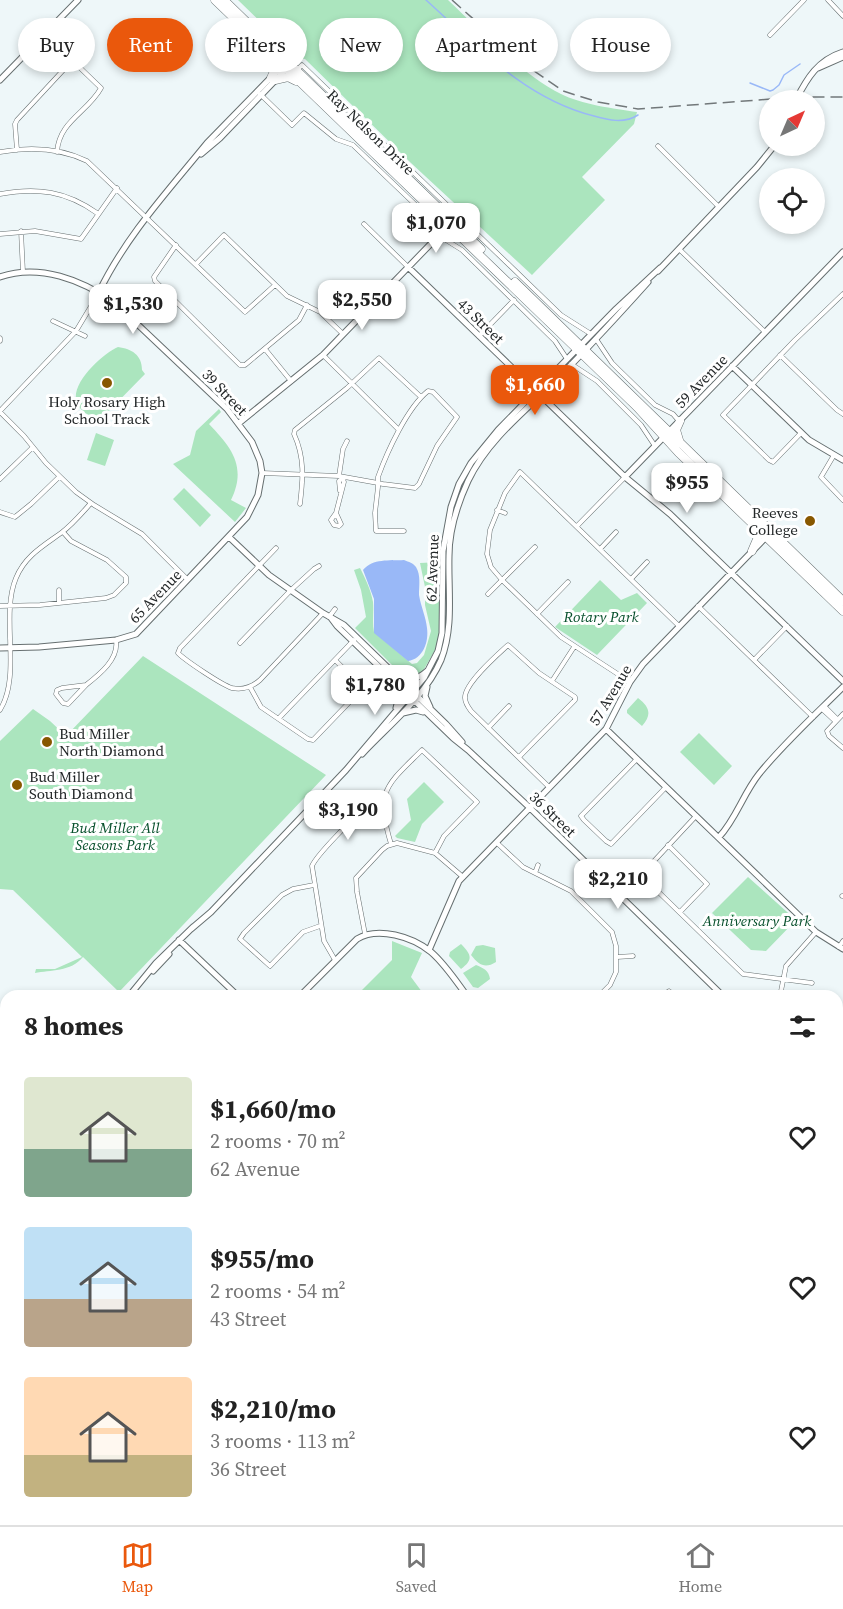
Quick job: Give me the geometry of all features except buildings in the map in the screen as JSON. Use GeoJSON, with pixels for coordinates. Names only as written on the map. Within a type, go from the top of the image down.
{"type":"FeatureCollection","features":[{"type":"Feature","properties":{"kind":"highway","name":"Ray Nelson Drive"},"geometry":{"type":"LineString","coordinates":[[215,0],[234,18]]}},
{"type":"Feature","properties":{"kind":"highway","name":"Ray Nelson Drive"},"geometry":{"type":"LineString","coordinates":[[224,0],[242,18]]}},
{"type":"Feature","properties":{"kind":"highway"},"geometry":{"type":"LineString","coordinates":[[275,72],[273,79],[288,77],[303,85]]}},
{"type":"Feature","properties":{"kind":"highway","name":"Ray Nelson Drive"},"geometry":{"type":"LineString","coordinates":[[293,72],[303,85],[450,223],[546,305],[581,349]]}},
{"type":"Feature","properties":{"kind":"highway","name":"Ray Nelson Drive"},"geometry":{"type":"LineString","coordinates":[[295,72],[667,434],[681,444],[843,610]]}},
{"type":"Feature","properties":{"kind":"highway"},"geometry":{"type":"LineString","coordinates":[[680,421],[676,433],[681,444]]}},
{"type":"Feature","properties":{"kind":"highway","name":"Ray Nelson Drive"},"geometry":{"type":"LineString","coordinates":[[667,434],[678,452],[751,522],[769,534],[843,601]]}},
{"type":"Feature","properties":{"kind":"highway"},"geometry":{"type":"LineString","coordinates":[[751,522],[758,537],[752,551]]}},
{"type":"Feature","properties":{"kind":"street"},"geometry":{"type":"LineString","coordinates":[[0,80],[78,0]]}},
{"type":"Feature","properties":{"kind":"street"},"geometry":{"type":"LineString","coordinates":[[770,35],[804,0]]}},
{"type":"Feature","properties":{"kind":"street"},"geometry":{"type":"LineString","coordinates":[[828,0],[843,16]]}},
{"type":"Feature","properties":{"kind":"street"},"geometry":{"type":"LineString","coordinates":[[801,90],[827,58],[843,52]]}},
{"type":"Feature","properties":{"kind":"street"},"geometry":{"type":"LineString","coordinates":[[817,68],[843,57]]}},
{"type":"Feature","properties":{"kind":"street"},"geometry":{"type":"LineString","coordinates":[[17,150],[15,124],[17,120],[74,62],[98,83],[100,89],[64,127],[57,152]]}},
{"type":"Feature","properties":{"kind":"street"},"geometry":{"type":"LineString","coordinates":[[307,70],[428,188],[453,209],[546,305],[593,336],[612,363],[633,384],[655,405],[673,414],[680,421]]}},
{"type":"Feature","properties":{"kind":"street"},"geometry":{"type":"LineString","coordinates":[[187,579],[142,534],[91,503],[59,477],[0,412],[76,331],[122,250],[168,188],[200,155],[209,149],[282,72]]}},
{"type":"Feature","properties":{"kind":"street"},"geometry":{"type":"LineString","coordinates":[[260,94],[292,125],[304,113],[336,139],[353,146],[423,212],[438,235],[462,250],[555,340],[569,361],[597,381],[639,423],[655,446]]}},
{"type":"Feature","properties":{"kind":"street"},"geometry":{"type":"LineString","coordinates":[[658,146],[719,207]]}},
{"type":"Feature","properties":{"kind":"street"},"geometry":{"type":"LineString","coordinates":[[0,152],[17,150],[57,152],[87,161],[245,312],[275,285]]}},
{"type":"Feature","properties":{"kind":"street","name":"62 Avenue"},"geometry":{"type":"LineString","coordinates":[[413,696],[428,683],[441,660],[449,628],[449,544],[453,522],[460,498],[471,474],[484,454],[569,361],[766,156]]}},
{"type":"Feature","properties":{"kind":"street"},"geometry":{"type":"LineString","coordinates":[[0,234],[21,231],[48,232],[81,239],[97,213],[117,188]]}},
{"type":"Feature","properties":{"kind":"street"},"geometry":{"type":"LineString","coordinates":[[0,194],[30,190],[56,192],[81,202],[97,213]]}},
{"type":"Feature","properties":{"kind":"street"},"geometry":{"type":"LineString","coordinates":[[239,423],[322,355],[450,223]]}},
{"type":"Feature","properties":{"kind":"street","name":"43 Street"},"geometry":{"type":"LineString","coordinates":[[364,224],[625,477],[661,506],[843,681]]}},
{"type":"Feature","properties":{"kind":"street"},"geometry":{"type":"LineString","coordinates":[[21,231],[23,272]]}},
{"type":"Feature","properties":{"kind":"street"},"geometry":{"type":"LineString","coordinates":[[196,264],[224,236],[287,296],[320,312],[343,334]]}},
{"type":"Feature","properties":{"kind":"street"},"geometry":{"type":"LineString","coordinates":[[176,245],[154,277],[154,281],[240,365],[245,365],[299,320],[307,305]]}},
{"type":"Feature","properties":{"kind":"street"},"geometry":{"type":"LineString","coordinates":[[679,249],[765,332]]}},
{"type":"Feature","properties":{"kind":"street","name":"59 Avenue"},"geometry":{"type":"LineString","coordinates":[[577,526],[843,252]]}},
{"type":"Feature","properties":{"kind":"street","name":"39 Street"},"geometry":{"type":"LineString","coordinates":[[0,277],[23,272],[56,275],[99,292],[126,312],[239,423],[257,451],[262,473]]}},
{"type":"Feature","properties":{"kind":"street"},"geometry":{"type":"LineString","coordinates":[[801,433],[773,462],[723,415],[843,294]]}},
{"type":"Feature","properties":{"kind":"street"},"geometry":{"type":"LineString","coordinates":[[479,336],[514,300]]}},
{"type":"Feature","properties":{"kind":"street"},"geometry":{"type":"LineString","coordinates":[[53,321],[85,336]]}},
{"type":"Feature","properties":{"kind":"street"},"geometry":{"type":"LineString","coordinates":[[265,349],[291,381]]}},
{"type":"Feature","properties":{"kind":"street"},"geometry":{"type":"LineString","coordinates":[[322,355],[399,430]]}},
{"type":"Feature","properties":{"kind":"street"},"geometry":{"type":"LineString","coordinates":[[780,355],[843,414]]}},
{"type":"Feature","properties":{"kind":"street"},"geometry":{"type":"LineString","coordinates":[[300,504],[304,475],[295,430],[351,385],[379,358],[421,397]]}},
{"type":"Feature","properties":{"kind":"street"},"geometry":{"type":"LineString","coordinates":[[732,366],[815,445],[843,460]]}},
{"type":"Feature","properties":{"kind":"street"},"geometry":{"type":"LineString","coordinates":[[262,473],[341,477],[378,483],[411,488],[415,488],[437,446],[456,419],[454,412],[433,392],[428,391],[421,397],[399,430],[382,465],[378,483],[376,531],[404,531]]}},
{"type":"Feature","properties":{"kind":"street","name":"62 Avenue"},"geometry":{"type":"LineString","coordinates":[[413,696],[438,651],[442,633],[443,551],[447,521],[455,494],[467,469],[481,449],[539,393]]}},
{"type":"Feature","properties":{"kind":"street"},"geometry":{"type":"LineString","coordinates":[[336,513],[344,482],[341,477],[343,449],[347,441]]}},
{"type":"Feature","properties":{"kind":"street"},"geometry":{"type":"LineString","coordinates":[[0,479],[33,447]]}},
{"type":"Feature","properties":{"kind":"street"},"geometry":{"type":"LineString","coordinates":[[834,455],[821,477],[843,500]]}},
{"type":"Feature","properties":{"kind":"street"},"geometry":{"type":"LineString","coordinates":[[630,682],[574,646],[537,614],[491,567],[487,554],[488,542],[497,510],[505,493],[520,472],[680,626]]}},
{"type":"Feature","properties":{"kind":"street","name":"65 Avenue"},"geometry":{"type":"LineString","coordinates":[[0,648],[116,640],[136,633],[247,518],[255,505],[261,486],[262,473]]}},
{"type":"Feature","properties":{"kind":"street"},"geometry":{"type":"LineString","coordinates":[[0,512],[15,517],[59,477]]}},
{"type":"Feature","properties":{"kind":"street"},"geometry":{"type":"LineString","coordinates":[[0,710],[7,695],[11,591],[22,566],[39,548],[63,532],[91,503]]}},
{"type":"Feature","properties":{"kind":"street"},"geometry":{"type":"LineString","coordinates":[[497,510],[505,513]]}},
{"type":"Feature","properties":{"kind":"street"},"geometry":{"type":"LineString","coordinates":[[0,606],[110,597],[120,590],[127,580],[113,565],[71,541],[63,532]]}},
{"type":"Feature","properties":{"kind":"street"},"geometry":{"type":"LineString","coordinates":[[600,549],[616,532]]}},
{"type":"Feature","properties":{"kind":"street","name":"57 Avenue"},"geometry":{"type":"LineString","coordinates":[[429,950],[450,900],[463,877],[606,729],[630,682],[643,664],[769,534]]}},
{"type":"Feature","properties":{"kind":"street","name":"36 Street"},"geometry":{"type":"LineString","coordinates":[[229,537],[259,566],[330,618],[344,625],[393,680],[431,713],[717,990]]}},
{"type":"Feature","properties":{"kind":"street"},"geometry":{"type":"LineString","coordinates":[[488,594],[535,547]]}},
{"type":"Feature","properties":{"kind":"street"},"geometry":{"type":"LineString","coordinates":[[276,548],[180,648],[178,653],[227,686],[250,687],[260,680],[323,613]]}},
{"type":"Feature","properties":{"kind":"street"},"geometry":{"type":"LineString","coordinates":[[631,579],[647,562]]}},
{"type":"Feature","properties":{"kind":"street"},"geometry":{"type":"LineString","coordinates":[[240,643],[291,590],[319,566]]}},
{"type":"Feature","properties":{"kind":"street"},"geometry":{"type":"LineString","coordinates":[[537,614],[568,582]]}},
{"type":"Feature","properties":{"kind":"street"},"geometry":{"type":"LineString","coordinates":[[58,590],[59,602]]}},
{"type":"Feature","properties":{"kind":"street"},"geometry":{"type":"LineString","coordinates":[[698,606],[813,717]]}},
{"type":"Feature","properties":{"kind":"street"},"geometry":{"type":"LineString","coordinates":[[330,618],[335,609]]}},
{"type":"Feature","properties":{"kind":"street"},"geometry":{"type":"LineString","coordinates":[[754,660],[787,626]]}},
{"type":"Feature","properties":{"kind":"street"},"geometry":{"type":"LineString","coordinates":[[86,685],[62,688],[57,690],[56,694],[63,703],[68,704],[114,657],[117,651],[116,640]]}},
{"type":"Feature","properties":{"kind":"street"},"geometry":{"type":"LineString","coordinates":[[279,718],[355,640]]}},
{"type":"Feature","properties":{"kind":"street","name":"36 Street"},"geometry":{"type":"LineString","coordinates":[[355,640],[389,669],[413,696]]}},
{"type":"Feature","properties":{"kind":"street"},"geometry":{"type":"LineString","coordinates":[[519,757],[575,700],[575,697],[539,673],[511,646],[506,647],[466,690],[465,697],[468,706],[488,728],[549,787]]}},
{"type":"Feature","properties":{"kind":"street"},"geometry":{"type":"LineString","coordinates":[[552,681],[574,646]]}},
{"type":"Feature","properties":{"kind":"street"},"geometry":{"type":"LineString","coordinates":[[250,687],[259,705],[308,739],[313,740],[363,688],[335,660]]}},
{"type":"Feature","properties":{"kind":"street"},"geometry":{"type":"LineString","coordinates":[[389,669],[407,679],[413,679],[421,676],[430,668]]}},
{"type":"Feature","properties":{"kind":"street"},"geometry":{"type":"LineString","coordinates":[[393,680],[400,693],[398,712]]}},
{"type":"Feature","properties":{"kind":"street"},"geometry":{"type":"LineString","coordinates":[[428,683],[425,696],[431,713]]}},
{"type":"Feature","properties":{"kind":"street"},"geometry":{"type":"LineString","coordinates":[[719,837],[727,829],[740,802],[758,775],[843,687]]}},
{"type":"Feature","properties":{"kind":"street"},"geometry":{"type":"LineString","coordinates":[[135,990],[180,940],[346,770],[413,696]]}},
{"type":"Feature","properties":{"kind":"street"},"geometry":{"type":"LineString","coordinates":[[488,728],[509,706]]}},
{"type":"Feature","properties":{"kind":"street"},"geometry":{"type":"LineString","coordinates":[[823,708],[836,720]]}},
{"type":"Feature","properties":{"kind":"street"},"geometry":{"type":"LineString","coordinates":[[398,712],[416,710],[431,713]]}},
{"type":"Feature","properties":{"kind":"street"},"geometry":{"type":"LineString","coordinates":[[843,714],[828,729],[828,734],[843,748]]}},
{"type":"Feature","properties":{"kind":"street"},"geometry":{"type":"LineString","coordinates":[[606,729],[816,932],[842,945]]}},
{"type":"Feature","properties":{"kind":"street"},"geometry":{"type":"LineString","coordinates":[[391,844],[384,796],[388,785],[422,750],[477,802],[444,836],[435,853]]}},
{"type":"Feature","properties":{"kind":"street"},"geometry":{"type":"LineString","coordinates":[[637,759],[581,816],[606,842],[611,844],[666,787]]}},
{"type":"Feature","properties":{"kind":"street"},"geometry":{"type":"LineString","coordinates":[[335,960],[326,948],[320,926],[312,866],[317,856],[360,813],[374,807],[384,806]]}},
{"type":"Feature","properties":{"kind":"street"},"geometry":{"type":"LineString","coordinates":[[696,816],[641,875],[743,974],[812,983]]}},
{"type":"Feature","properties":{"kind":"street"},"geometry":{"type":"LineString","coordinates":[[497,843],[523,867],[571,891],[614,936],[615,976],[605,990]]}},
{"type":"Feature","properties":{"kind":"street"},"geometry":{"type":"LineString","coordinates":[[365,934],[356,882],[359,874],[391,844],[402,844],[435,853],[463,877]]}},
{"type":"Feature","properties":{"kind":"street"},"geometry":{"type":"LineString","coordinates":[[668,845],[707,884],[680,912]]}},
{"type":"Feature","properties":{"kind":"street"},"geometry":{"type":"LineString","coordinates":[[535,873],[538,865]]}},
{"type":"Feature","properties":{"kind":"street"},"geometry":{"type":"LineString","coordinates":[[314,885],[293,889],[282,894],[240,936],[243,943],[270,966],[303,932],[320,926]]}},
{"type":"Feature","properties":{"kind":"street"},"geometry":{"type":"LineString","coordinates":[[306,990],[353,941],[373,932],[387,933],[429,950],[441,961],[463,990]]}},
{"type":"Feature","properties":{"kind":"street"},"geometry":{"type":"LineString","coordinates":[[781,990],[789,960],[816,932]]}},
{"type":"Feature","properties":{"kind":"street"},"geometry":{"type":"LineString","coordinates":[[180,940],[232,990]]}},
{"type":"Feature","properties":{"kind":"street"},"geometry":{"type":"LineString","coordinates":[[616,957],[633,957]]}},
{"type":"Feature","properties":{"kind":"green space"},"geometry":{"type":"Polygon","coordinates":[[[238,0],[448,0],[467,18],[415,18],[415,72],[527,72],[561,94],[578,101],[637,112],[634,124],[582,177],[605,200],[532,275],[411,163],[307,61],[307,18],[257,18],[238,0]]]}},
{"type":"Feature","properties":{"kind":"green space","name":"Holy Rosary High School Track"},"geometry":{"type":"Polygon","coordinates":[[[118,347],[128,349],[138,357],[145,374],[98,422],[95,420],[96,416],[87,414],[80,408],[76,400],[77,391],[80,382],[94,364],[118,347]]]}},
{"type":"Feature","properties":{"kind":"green space"},"geometry":{"type":"Polygon","coordinates":[[[219,409],[221,412],[209,424],[224,441],[235,459],[238,478],[231,500],[246,508],[235,522],[173,464],[190,455],[196,431],[219,409]]]}},
{"type":"Feature","properties":{"kind":"green space"},"geometry":{"type":"Polygon","coordinates":[[[96,433],[114,440],[105,466],[87,460],[96,433]]]}},
{"type":"Feature","properties":{"kind":"green space"},"geometry":{"type":"Polygon","coordinates":[[[184,488],[211,515],[200,527],[173,499],[184,488]]]}},
{"type":"Feature","properties":{"kind":"green space"},"geometry":{"type":"Polygon","coordinates":[[[440,562],[439,635],[435,650],[423,671],[416,676],[409,677],[400,673],[355,628],[366,617],[361,590],[354,570],[360,568],[371,593],[374,632],[412,664],[417,663],[424,655],[431,631],[420,563],[440,562]]]}},
{"type":"Feature","properties":{"kind":"green space","name":"Rotary Park"},"geometry":{"type":"Polygon","coordinates":[[[600,580],[621,600],[637,593],[647,603],[597,655],[555,627],[600,580]]]}},
{"type":"Feature","properties":{"kind":"green space","name":"Bud Miller All Seasons Park"},"geometry":{"type":"Polygon","coordinates":[[[143,656],[326,775],[121,990],[117,990],[83,957],[66,968],[35,973],[36,969],[55,969],[82,957],[13,890],[0,889],[0,741],[33,709],[66,736],[143,656]]]}},
{"type":"Feature","properties":{"kind":"green space"},"geometry":{"type":"Polygon","coordinates":[[[638,698],[648,711],[642,726],[627,713],[638,698]]]}},
{"type":"Feature","properties":{"kind":"green space"},"geometry":{"type":"Polygon","coordinates":[[[699,733],[732,766],[714,785],[680,752],[699,733]]]}},
{"type":"Feature","properties":{"kind":"green space"},"geometry":{"type":"Polygon","coordinates":[[[424,782],[444,802],[422,824],[415,842],[397,838],[395,836],[411,820],[407,799],[424,782]]]}},
{"type":"Feature","properties":{"kind":"green space","name":"Anniversary Park"},"geometry":{"type":"Polygon","coordinates":[[[748,877],[796,920],[766,951],[751,950],[712,913],[748,877]]]}},
{"type":"Feature","properties":{"kind":"green space"},"geometry":{"type":"Polygon","coordinates":[[[392,941],[422,953],[411,977],[421,990],[362,990],[392,960],[392,941]]]}},
{"type":"Feature","properties":{"kind":"green space"},"geometry":{"type":"Polygon","coordinates":[[[461,944],[470,957],[468,963],[461,969],[449,956],[450,952],[461,944]]]}},
{"type":"Feature","properties":{"kind":"green space"},"geometry":{"type":"Polygon","coordinates":[[[476,946],[495,948],[496,962],[482,965],[471,955],[476,946]]]}},
{"type":"Feature","properties":{"kind":"green space"},"geometry":{"type":"Polygon","coordinates":[[[476,965],[487,971],[490,979],[478,988],[473,987],[463,973],[476,965]]]}},
{"type":"Feature","properties":{"kind":"water"},"geometry":{"type":"Polygon","coordinates":[[[404,560],[414,564],[418,570],[419,595],[427,633],[424,649],[418,657],[408,661],[374,633],[374,599],[363,570],[376,562],[404,560]]]}},
{"type":"Feature","properties":{"kind":"waterway"},"geometry":{"type":"LineString","coordinates":[[426,0],[503,69],[546,97],[569,108],[605,119],[627,120],[638,115]]}},
{"type":"Feature","properties":{"kind":"waterway"},"geometry":{"type":"LineString","coordinates":[[750,83],[770,91],[773,90],[779,85],[784,75],[800,64]]}},
{"type":"Feature","properties":{"kind":"railway"},"geometry":{"type":"LineString","coordinates":[[452,0],[524,64],[563,91],[598,102],[638,109],[798,97],[843,97]]}},
{"type":"Feature","properties":{"kind":"place","name":"Holy Rosary High School Track"},"geometry":{"type":"Point","coordinates":[107,383]}},
{"type":"Feature","properties":{"kind":"place","name":"Reeves College"},"geometry":{"type":"Point","coordinates":[810,521]}},
{"type":"Feature","properties":{"kind":"place","name":"Bud Miller North Diamond"},"geometry":{"type":"Point","coordinates":[47,742]}},
{"type":"Feature","properties":{"kind":"place","name":"Bud Miller South Diamond"},"geometry":{"type":"Point","coordinates":[17,785]}}]}
